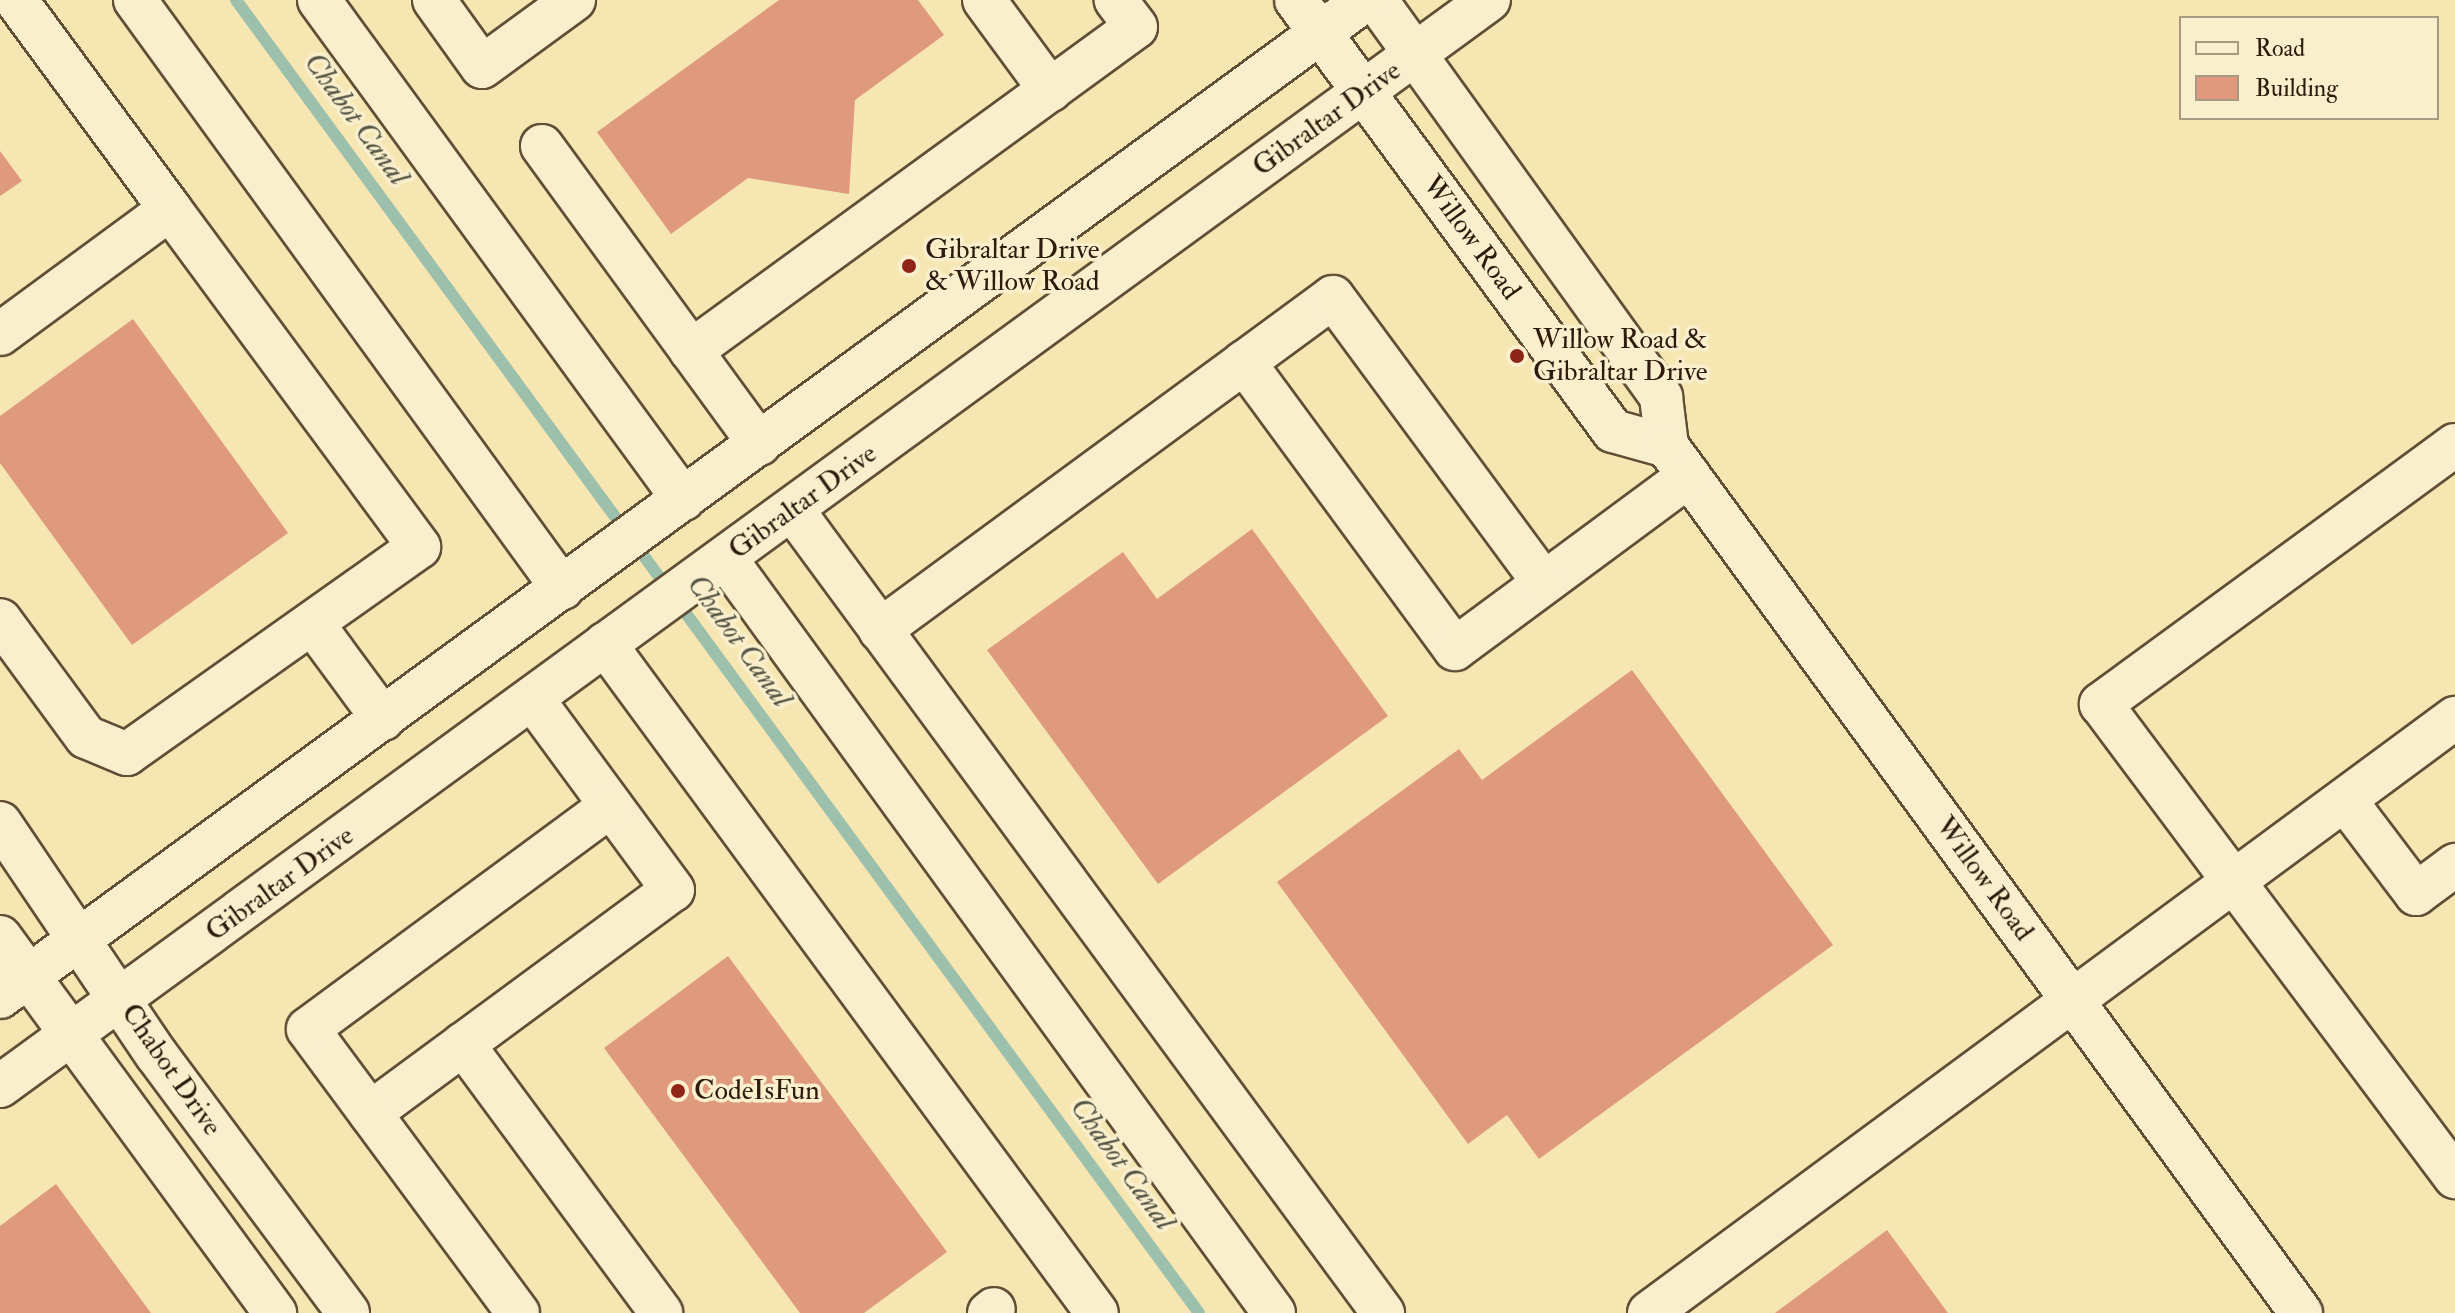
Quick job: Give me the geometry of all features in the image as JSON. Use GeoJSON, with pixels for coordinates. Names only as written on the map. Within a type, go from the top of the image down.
{"type":"FeatureCollection","features":[{"type":"Feature","properties":{"kind":"street"},"geometry":{"type":"LineString","coordinates":[[0,620],[86,737],[127,754],[419,547],[16,0]]}},
{"type":"Feature","properties":{"kind":"street"},"geometry":{"type":"LineString","coordinates":[[135,0],[570,582]]}},
{"type":"Feature","properties":{"kind":"street"},"geometry":{"type":"LineString","coordinates":[[319,0],[683,499]]}},
{"type":"Feature","properties":{"kind":"street"},"geometry":{"type":"LineString","coordinates":[[434,0],[482,67],[574,0]]}},
{"type":"Feature","properties":{"kind":"street"},"geometry":{"type":"LineString","coordinates":[[984,0],[1050,90]]}},
{"type":"Feature","properties":{"kind":"street"},"geometry":{"type":"LineString","coordinates":[[691,351],[1136,27],[1116,0]]}},
{"type":"Feature","properties":{"kind":"street"},"geometry":{"type":"LineString","coordinates":[[15,987],[759,444],[1308,16],[1365,0]]}},
{"type":"Feature","properties":{"kind":"street","name":"Willow Road"},"geometry":{"type":"LineString","coordinates":[[1376,0],[1661,397],[1678,461],[2301,1313]]}},
{"type":"Feature","properties":{"kind":"street","name":"Gibraltar Drive"},"geometry":{"type":"LineString","coordinates":[[0,1086],[1489,0]]}},
{"type":"Feature","properties":{"kind":"street","name":"Willow Road"},"geometry":{"type":"LineString","coordinates":[[1308,16],[1613,431],[1678,461]]}},
{"type":"Feature","properties":{"kind":"street"},"geometry":{"type":"LineString","coordinates":[[542,146],[759,444]]}},
{"type":"Feature","properties":{"kind":"street"},"geometry":{"type":"LineString","coordinates":[[0,334],[170,209]]}},
{"type":"Feature","properties":{"kind":"street"},"geometry":{"type":"LineString","coordinates":[[880,630],[1333,297],[1544,583]]}},
{"type":"Feature","properties":{"kind":"street"},"geometry":{"type":"LineString","coordinates":[[1244,362],[1455,649],[1544,583],[1678,461]]}},
{"type":"Feature","properties":{"kind":"street"},"geometry":{"type":"LineString","coordinates":[[2455,445],[2101,704],[2238,879],[2455,1177]]}},
{"type":"Feature","properties":{"kind":"street"},"geometry":{"type":"LineString","coordinates":[[792,509],[1383,1313]]}},
{"type":"Feature","properties":{"kind":"street"},"geometry":{"type":"LineString","coordinates":[[726,559],[1274,1313]]}},
{"type":"Feature","properties":{"kind":"street"},"geometry":{"type":"LineString","coordinates":[[313,624],[383,719]]}},
{"type":"Feature","properties":{"kind":"street"},"geometry":{"type":"LineString","coordinates":[[611,639],[1097,1313]]}},
{"type":"Feature","properties":{"kind":"street"},"geometry":{"type":"LineString","coordinates":[[370,1113],[673,890],[532,698]]}},
{"type":"Feature","properties":{"kind":"street"},"geometry":{"type":"LineString","coordinates":[[1649,1313],[2455,718]]}},
{"type":"Feature","properties":{"kind":"street"},"geometry":{"type":"LineString","coordinates":[[2345,800],[2416,894],[2455,865]]}},
{"type":"Feature","properties":{"kind":"street"},"geometry":{"type":"LineString","coordinates":[[518,1313],[308,1029],[611,806]]}},
{"type":"Feature","properties":{"kind":"street","name":"Chabot Drive"},"geometry":{"type":"LineString","coordinates":[[0,823],[120,1000],[348,1313]]}},
{"type":"Feature","properties":{"kind":"street","name":"Chabot Drive"},"geometry":{"type":"LineString","coordinates":[[0,937],[15,987],[72,1035],[275,1313]]}},
{"type":"Feature","properties":{"kind":"street"},"geometry":{"type":"LineString","coordinates":[[463,1044],[661,1313]]}},
{"type":"Feature","properties":{"kind":"building"},"geometry":{"type":"Polygon","coordinates":[[[779,0],[918,0],[944,35],[855,100],[849,194],[748,178],[671,234],[597,132],[779,0]]]}},
{"type":"Feature","properties":{"kind":"building"},"geometry":{"type":"Polygon","coordinates":[[[0,151],[22,181],[0,196],[0,151]]]}},
{"type":"Feature","properties":{"kind":"building"},"geometry":{"type":"Polygon","coordinates":[[[133,319],[288,533],[132,645],[0,463],[0,416],[133,319]]]}},
{"type":"Feature","properties":{"kind":"building"},"geometry":{"type":"Polygon","coordinates":[[[1252,529],[1388,716],[1158,884],[987,650],[1123,552],[1157,599],[1252,529]]]}},
{"type":"Feature","properties":{"kind":"building"},"geometry":{"type":"Polygon","coordinates":[[[1632,670],[1833,945],[1539,1159],[1507,1115],[1468,1144],[1277,882],[1459,749],[1482,780],[1632,670]]]}},
{"type":"Feature","properties":{"kind":"building"},"geometry":{"type":"Polygon","coordinates":[[[728,956],[947,1252],[864,1313],[800,1313],[604,1048],[728,956]]]}},
{"type":"Feature","properties":{"kind":"building"},"geometry":{"type":"Polygon","coordinates":[[[56,1184],[151,1313],[0,1313],[0,1226],[56,1184]]]}},
{"type":"Feature","properties":{"kind":"building"},"geometry":{"type":"Polygon","coordinates":[[[1887,1230],[1948,1313],[1775,1313],[1887,1230]]]}},
{"type":"Feature","properties":{"kind":"waterway","name":"Chabot Canal"},"geometry":{"type":"LineString","coordinates":[[236,0],[1199,1313]]}},
{"type":"Feature","properties":{"kind":"place","name":"Gibraltar Drive & Willow Road"},"geometry":{"type":"Point","coordinates":[909,266]}},
{"type":"Feature","properties":{"kind":"place","name":"Willow Road & Gibraltar Drive"},"geometry":{"type":"Point","coordinates":[1517,356]}},
{"type":"Feature","properties":{"kind":"place","name":"CodeIsFun"},"geometry":{"type":"Point","coordinates":[678,1091]}}]}
